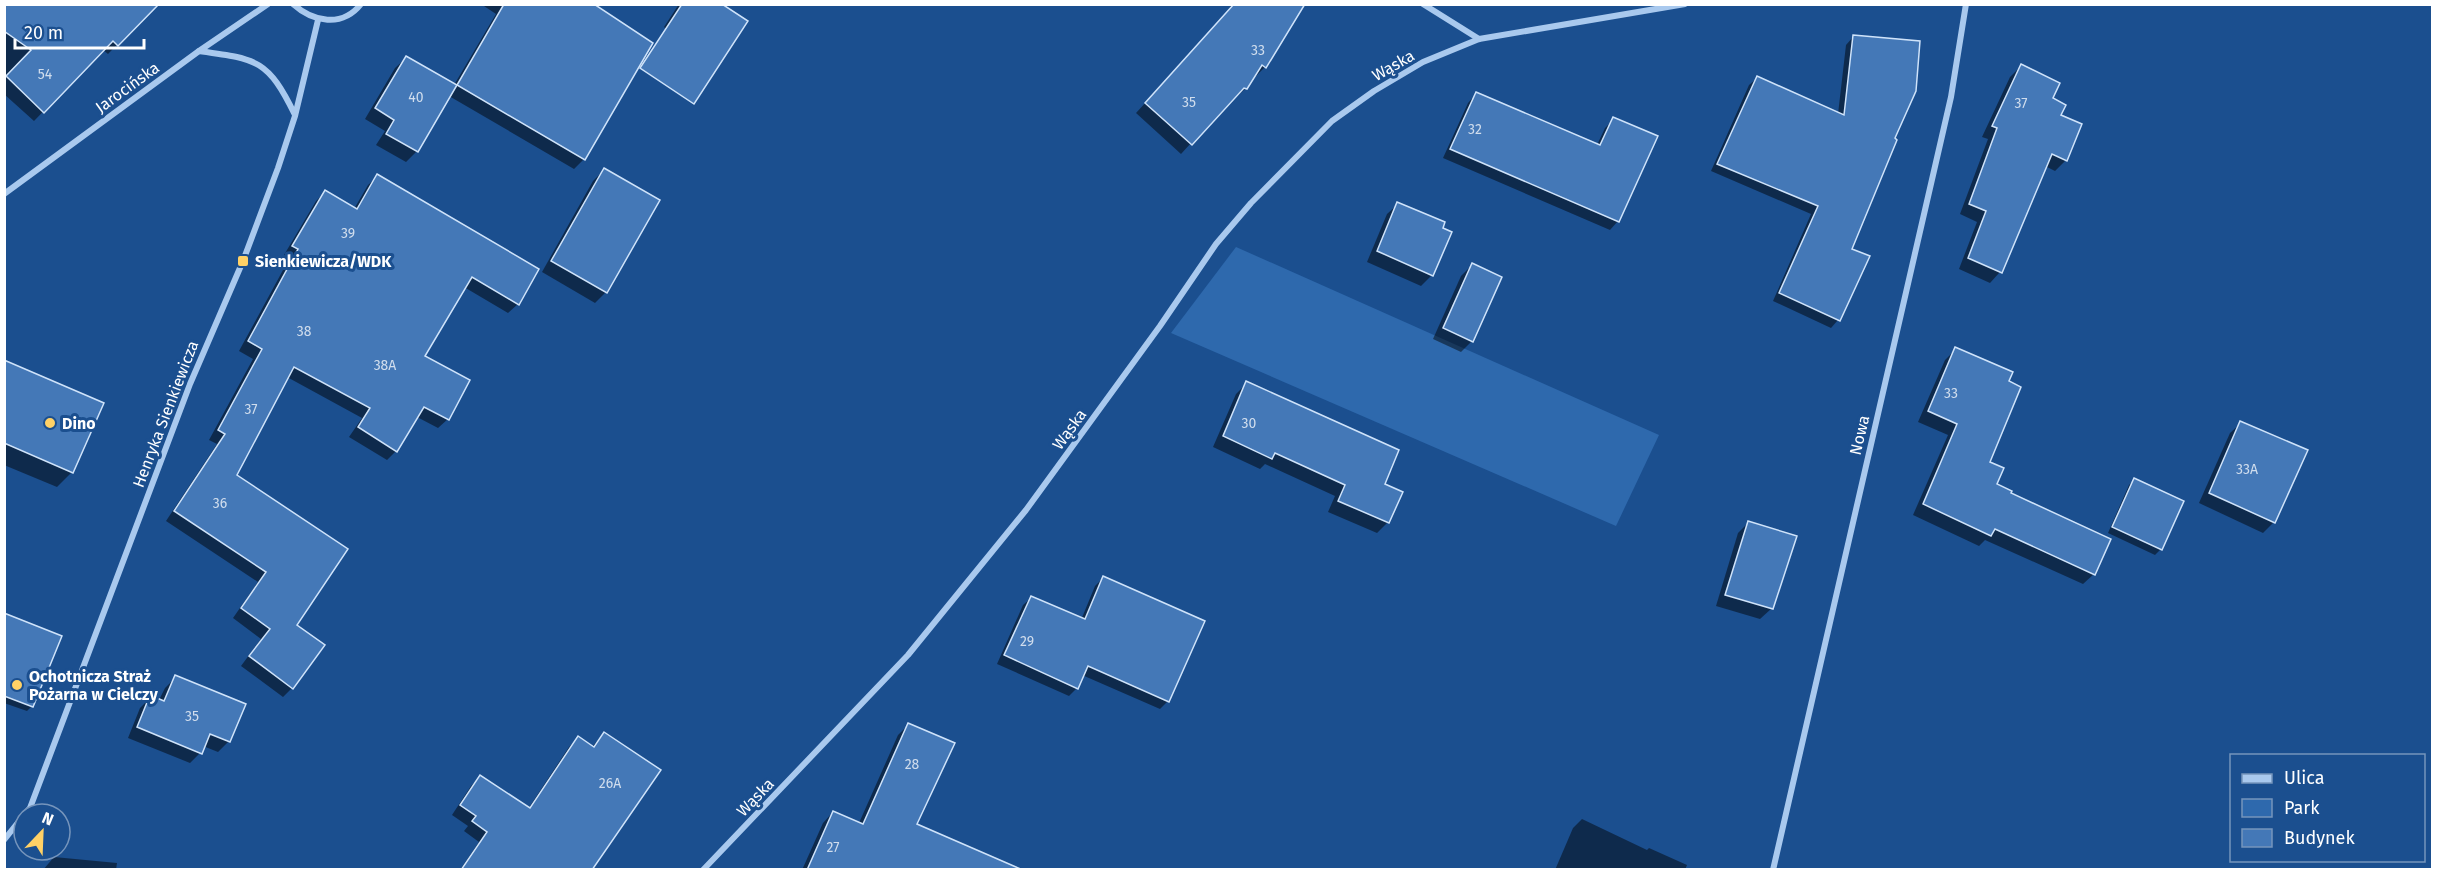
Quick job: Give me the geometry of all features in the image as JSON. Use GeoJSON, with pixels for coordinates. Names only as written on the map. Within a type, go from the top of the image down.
{"type":"FeatureCollection","features":[{"type":"Feature","properties":{"kind":"street","name":"Jarocińska"},"geometry":{"type":"LineString","coordinates":[[4,194],[199,51],[268,4]]}},
{"type":"Feature","properties":{"kind":"street"},"geometry":{"type":"LineString","coordinates":[[293,4],[304,14],[318,20],[337,20],[355,12],[361,4]]}},
{"type":"Feature","properties":{"kind":"street"},"geometry":{"type":"LineString","coordinates":[[1423,4],[1479,39]]}},
{"type":"Feature","properties":{"kind":"street","name":"Wąska"},"geometry":{"type":"LineString","coordinates":[[703,870],[908,655],[1026,510],[1160,326],[1216,244],[1251,203],[1332,121],[1374,91],[1423,62],[1479,39],[1685,4]]}},
{"type":"Feature","properties":{"kind":"street","name":"Nowa"},"geometry":{"type":"LineString","coordinates":[[1773,870],[1948,108],[1966,4]]}},
{"type":"Feature","properties":{"kind":"street","name":"Henryka Sienkiewicza"},"geometry":{"type":"LineString","coordinates":[[32,802],[190,384],[243,261],[295,116],[318,20]]}},
{"type":"Feature","properties":{"kind":"street"},"geometry":{"type":"LineString","coordinates":[[199,51],[237,56],[267,68],[281,86],[295,116]]}},
{"type":"Feature","properties":{"kind":"green space"},"geometry":{"type":"Polygon","coordinates":[[[1236,247],[1659,435],[1616,526],[1171,333],[1236,247]]]}},
{"type":"Feature","properties":{"kind":"building"},"geometry":{"type":"Polygon","coordinates":[[[4,4],[159,4],[118,46],[113,41],[44,113],[6,76],[31,50],[4,31],[4,4]]]}},
{"type":"Feature","properties":{"kind":"building"},"geometry":{"type":"Polygon","coordinates":[[[504,4],[594,4],[653,43],[585,160],[457,85],[504,4]]]}},
{"type":"Feature","properties":{"kind":"building"},"geometry":{"type":"Polygon","coordinates":[[[682,4],[722,4],[748,21],[694,104],[640,68],[682,4]]]}},
{"type":"Feature","properties":{"kind":"building"},"geometry":{"type":"Polygon","coordinates":[[[1234,4],[1305,4],[1266,68],[1262,65],[1247,89],[1244,88],[1192,145],[1145,103],[1234,4]]]}},
{"type":"Feature","properties":{"kind":"building"},"geometry":{"type":"Polygon","coordinates":[[[1853,35],[1920,41],[1916,91],[1895,138],[1897,140],[1852,249],[1870,256],[1840,321],[1779,293],[1818,206],[1717,164],[1757,76],[1844,115],[1853,35]]]}},
{"type":"Feature","properties":{"kind":"building"},"geometry":{"type":"Polygon","coordinates":[[[406,56],[457,85],[418,152],[386,134],[394,120],[375,108],[406,56]]]}},
{"type":"Feature","properties":{"kind":"building"},"geometry":{"type":"Polygon","coordinates":[[[2021,64],[2060,83],[2053,98],[2066,105],[2061,115],[2082,124],[2067,161],[2052,154],[2002,273],[1968,258],[1986,211],[1969,204],[1997,128],[1992,126],[2021,64]]]}},
{"type":"Feature","properties":{"kind":"building"},"geometry":{"type":"Polygon","coordinates":[[[1476,92],[1600,145],[1613,117],[1658,136],[1619,222],[1450,149],[1476,92]]]}},
{"type":"Feature","properties":{"kind":"building"},"geometry":{"type":"Polygon","coordinates":[[[604,168],[660,200],[607,293],[551,261],[604,168]]]}},
{"type":"Feature","properties":{"kind":"building"},"geometry":{"type":"Polygon","coordinates":[[[377,174],[539,269],[519,305],[472,277],[425,356],[470,380],[449,420],[424,407],[397,452],[358,427],[370,408],[294,367],[237,475],[348,549],[297,625],[325,645],[293,689],[249,656],[270,629],[241,608],[266,572],[174,511],[225,434],[218,430],[262,349],[248,341],[298,249],[292,246],[325,190],[357,209],[377,174]]]}},
{"type":"Feature","properties":{"kind":"building"},"geometry":{"type":"Polygon","coordinates":[[[1397,202],[1445,222],[1443,228],[1452,232],[1433,276],[1377,251],[1397,202]]]}},
{"type":"Feature","properties":{"kind":"building"},"geometry":{"type":"Polygon","coordinates":[[[1472,263],[1502,277],[1473,342],[1443,328],[1472,263]]]}},
{"type":"Feature","properties":{"kind":"building"},"geometry":{"type":"Polygon","coordinates":[[[1955,347],[2013,372],[2009,381],[2021,387],[1990,462],[2004,468],[1997,484],[2012,491],[2011,493],[2111,539],[2095,575],[1995,529],[1991,536],[1923,504],[1957,424],[1928,411],[1955,347]]]}},
{"type":"Feature","properties":{"kind":"building","name":"Dino"},"geometry":{"type":"Polygon","coordinates":[[[4,360],[104,403],[73,473],[4,443],[4,360]]]}},
{"type":"Feature","properties":{"kind":"building"},"geometry":{"type":"Polygon","coordinates":[[[1246,381],[1399,450],[1385,484],[1403,492],[1389,523],[1338,501],[1345,485],[1275,453],[1272,459],[1223,436],[1246,381]]]}},
{"type":"Feature","properties":{"kind":"building"},"geometry":{"type":"Polygon","coordinates":[[[2240,421],[2308,450],[2275,523],[2209,493],[2240,421]]]}},
{"type":"Feature","properties":{"kind":"building"},"geometry":{"type":"Polygon","coordinates":[[[2134,478],[2184,501],[2162,550],[2112,527],[2134,478]]]}},
{"type":"Feature","properties":{"kind":"building"},"geometry":{"type":"Polygon","coordinates":[[[1748,521],[1797,536],[1773,609],[1725,595],[1748,521]]]}},
{"type":"Feature","properties":{"kind":"building"},"geometry":{"type":"Polygon","coordinates":[[[1103,576],[1205,621],[1169,702],[1088,666],[1078,689],[1004,655],[1031,596],[1085,619],[1103,576]]]}},
{"type":"Feature","properties":{"kind":"building"},"geometry":{"type":"Polygon","coordinates":[[[4,613],[62,636],[33,707],[4,696],[4,613]]]}},
{"type":"Feature","properties":{"kind":"building"},"geometry":{"type":"Polygon","coordinates":[[[175,675],[246,704],[230,742],[210,734],[202,754],[137,727],[150,695],[164,701],[175,675]]]}},
{"type":"Feature","properties":{"kind":"building"},"geometry":{"type":"Polygon","coordinates":[[[908,723],[955,743],[917,824],[1023,870],[807,870],[833,811],[863,824],[908,723]]]}},
{"type":"Feature","properties":{"kind":"building"},"geometry":{"type":"Polygon","coordinates":[[[604,732],[661,770],[592,870],[461,870],[487,832],[472,821],[476,816],[460,805],[480,775],[530,808],[578,736],[594,747],[604,732]]]}},
{"type":"Feature","properties":{"kind":"place","name":"Sienkiewicza/WDK"},"geometry":{"type":"Point","coordinates":[243,261]}},
{"type":"Feature","properties":{"kind":"place","name":"Dino"},"geometry":{"type":"Point","coordinates":[50,423]}},
{"type":"Feature","properties":{"kind":"place","name":"Ochotnicza Straż Pożarna w Cielczy"},"geometry":{"type":"Point","coordinates":[17,685]}}]}
